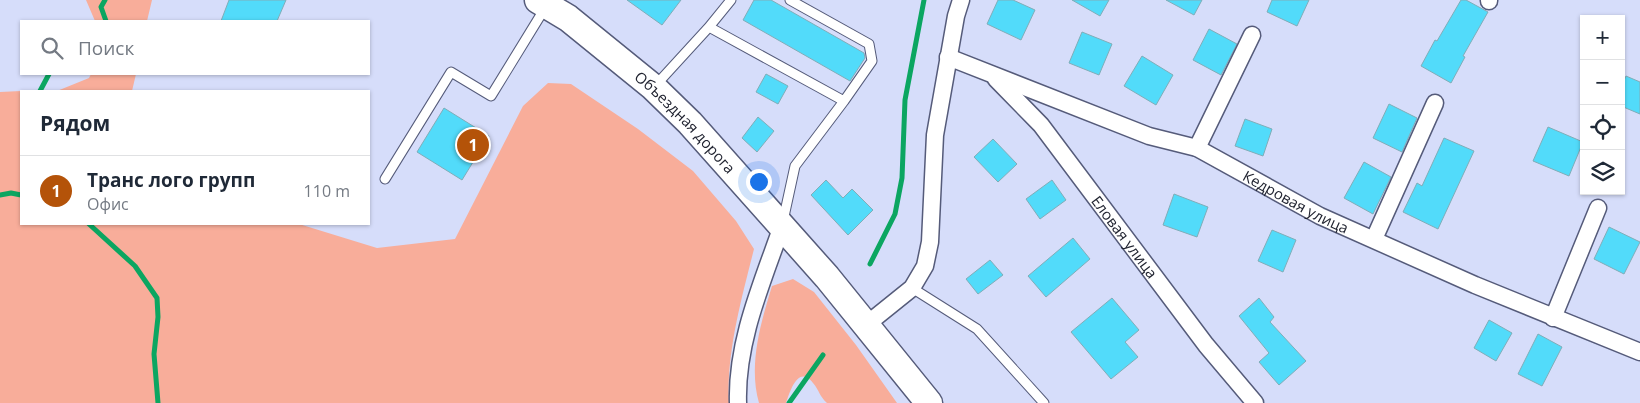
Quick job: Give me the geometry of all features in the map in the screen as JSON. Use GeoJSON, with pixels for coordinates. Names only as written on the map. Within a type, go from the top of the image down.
{"type":"FeatureCollection","features":[{"type":"Feature","properties":{"kind":"main road","name":"Объездная дорога"},"geometry":{"type":"LineString","coordinates":[[542,3],[568,18],[654,87],[690,123],[827,277],[929,403]]}},
{"type":"Feature","properties":{"kind":"street"},"geometry":{"type":"LineString","coordinates":[[866,325],[912,288],[925,266],[930,242],[935,136],[948,57],[961,0]]}},
{"type":"Feature","properties":{"kind":"street"},"geometry":{"type":"LineString","coordinates":[[1197,148],[1252,34]]}},
{"type":"Feature","properties":{"kind":"street","name":"Кедровая улица"},"geometry":{"type":"LineString","coordinates":[[948,57],[1149,136],[1197,148],[1320,216],[1553,318],[1640,352]]}},
{"type":"Feature","properties":{"kind":"street","name":"Еловая улица"},"geometry":{"type":"LineString","coordinates":[[991,74],[1041,125],[1200,337],[1256,403]]}},
{"type":"Feature","properties":{"kind":"street"},"geometry":{"type":"LineString","coordinates":[[1374,239],[1435,104]]}},
{"type":"Feature","properties":{"kind":"street"},"geometry":{"type":"LineString","coordinates":[[1553,318],[1598,208]]}},
{"type":"Feature","properties":{"kind":"street"},"geometry":{"type":"LineString","coordinates":[[738,403],[738,383],[747,331],[782,226]]}},
{"type":"Feature","properties":{"kind":"lane"},"geometry":{"type":"LineString","coordinates":[[654,87],[731,0]]}},
{"type":"Feature","properties":{"kind":"lane"},"geometry":{"type":"LineString","coordinates":[[782,226],[795,166],[872,61],[870,44],[790,0]]}},
{"type":"Feature","properties":{"kind":"lane"},"geometry":{"type":"LineString","coordinates":[[384,179],[451,72],[491,96],[542,3]]}},
{"type":"Feature","properties":{"kind":"lane"},"geometry":{"type":"LineString","coordinates":[[708,27],[844,101]]}},
{"type":"Feature","properties":{"kind":"lane"},"geometry":{"type":"LineString","coordinates":[[912,288],[976,330],[1044,403]]}},
{"type":"Feature","properties":{"kind":"shaded area"},"geometry":{"type":"Polygon","coordinates":[[[86,0],[152,0],[147,20],[95,20],[86,0]]]}},
{"type":"Feature","properties":{"kind":"shaded area"},"geometry":{"type":"Polygon","coordinates":[[[90,75],[136,75],[132,90],[59,90],[89,78],[90,75]]]}},
{"type":"Feature","properties":{"kind":"shaded area"},"geometry":{"type":"Polygon","coordinates":[[[548,83],[571,84],[638,129],[693,171],[736,221],[754,249],[732,345],[729,403],[0,403],[0,92],[20,91],[20,225],[302,225],[377,248],[455,239],[523,106],[548,83]]]}},
{"type":"Feature","properties":{"kind":"shaded area"},"geometry":{"type":"Polygon","coordinates":[[[793,279],[814,292],[856,345],[897,403],[827,403],[813,383],[808,378],[803,377],[795,382],[786,403],[759,403],[756,389],[755,359],[764,314],[772,286],[793,279]]]}},
{"type":"Feature","properties":{"kind":"building"},"geometry":{"type":"Polygon","coordinates":[[[229,0],[286,0],[277,20],[221,20],[229,0]]]}},
{"type":"Feature","properties":{"kind":"building"},"geometry":{"type":"Polygon","coordinates":[[[627,0],[681,0],[662,25],[627,0]]]}},
{"type":"Feature","properties":{"kind":"building"},"geometry":{"type":"Polygon","coordinates":[[[754,0],[771,0],[864,53],[865,58],[850,81],[743,20],[754,0]]]}},
{"type":"Feature","properties":{"kind":"building"},"geometry":{"type":"Polygon","coordinates":[[[998,0],[1013,0],[1035,10],[1021,40],[987,24],[998,0]]]}},
{"type":"Feature","properties":{"kind":"building"},"geometry":{"type":"Polygon","coordinates":[[[1072,0],[1109,0],[1100,16],[1072,0]]]}},
{"type":"Feature","properties":{"kind":"building"},"geometry":{"type":"Polygon","coordinates":[[[1166,0],[1202,0],[1194,15],[1166,0]]]}},
{"type":"Feature","properties":{"kind":"building"},"geometry":{"type":"Polygon","coordinates":[[[1272,0],[1309,0],[1297,26],[1267,12],[1272,0]]]}},
{"type":"Feature","properties":{"kind":"building"},"geometry":{"type":"Polygon","coordinates":[[[1461,0],[1466,0],[1488,12],[1463,56],[1465,57],[1451,83],[1421,66],[1435,40],[1437,41],[1461,0]]]}},
{"type":"Feature","properties":{"kind":"building"},"geometry":{"type":"Polygon","coordinates":[[[1209,29],[1237,44],[1221,75],[1193,60],[1209,29]]]}},
{"type":"Feature","properties":{"kind":"building"},"geometry":{"type":"Polygon","coordinates":[[[1082,32],[1112,44],[1099,75],[1069,63],[1082,32]]]}},
{"type":"Feature","properties":{"kind":"building"},"geometry":{"type":"Polygon","coordinates":[[[1142,56],[1173,75],[1156,105],[1124,86],[1142,56]]]}},
{"type":"Feature","properties":{"kind":"building"},"geometry":{"type":"Polygon","coordinates":[[[766,74],[788,86],[778,104],[756,92],[766,74]]]}},
{"type":"Feature","properties":{"kind":"building"},"geometry":{"type":"Polygon","coordinates":[[[1626,76],[1640,82],[1640,114],[1625,108],[1626,76]]]}},
{"type":"Feature","properties":{"kind":"building"},"geometry":{"type":"Polygon","coordinates":[[[1389,104],[1417,118],[1402,152],[1373,138],[1389,104]]]}},
{"type":"Feature","properties":{"kind":"building"},"geometry":{"type":"Polygon","coordinates":[[[444,108],[489,136],[462,180],[417,152],[444,108]]]}},
{"type":"Feature","properties":{"kind":"building"},"geometry":{"type":"Polygon","coordinates":[[[758,117],[774,131],[757,152],[742,138],[758,117]]]}},
{"type":"Feature","properties":{"kind":"building"},"geometry":{"type":"Polygon","coordinates":[[[1245,119],[1272,129],[1263,156],[1235,146],[1245,119]]]}},
{"type":"Feature","properties":{"kind":"building"},"geometry":{"type":"Polygon","coordinates":[[[1548,127],[1580,141],[1580,149],[1569,176],[1533,161],[1548,127]]]}},
{"type":"Feature","properties":{"kind":"building"},"geometry":{"type":"Polygon","coordinates":[[[1444,138],[1474,151],[1438,229],[1403,212],[1417,183],[1422,186],[1444,138]]]}},
{"type":"Feature","properties":{"kind":"building"},"geometry":{"type":"Polygon","coordinates":[[[993,139],[1017,164],[998,182],[974,157],[993,139]]]}},
{"type":"Feature","properties":{"kind":"building"},"geometry":{"type":"Polygon","coordinates":[[[1364,162],[1391,177],[1373,214],[1344,198],[1364,162]]]}},
{"type":"Feature","properties":{"kind":"building"},"geometry":{"type":"Polygon","coordinates":[[[826,180],[843,198],[852,189],[873,210],[848,235],[811,195],[826,180]]]}},
{"type":"Feature","properties":{"kind":"building"},"geometry":{"type":"Polygon","coordinates":[[[1052,180],[1066,200],[1040,219],[1026,199],[1052,180]]]}},
{"type":"Feature","properties":{"kind":"building"},"geometry":{"type":"Polygon","coordinates":[[[1174,194],[1208,207],[1197,237],[1163,225],[1174,194]]]}},
{"type":"Feature","properties":{"kind":"building"},"geometry":{"type":"Polygon","coordinates":[[[1609,227],[1640,242],[1624,274],[1594,259],[1609,227]]]}},
{"type":"Feature","properties":{"kind":"building"},"geometry":{"type":"Polygon","coordinates":[[[1272,230],[1296,240],[1283,272],[1258,261],[1272,230]]]}},
{"type":"Feature","properties":{"kind":"building"},"geometry":{"type":"Polygon","coordinates":[[[1073,238],[1090,259],[1046,297],[1028,276],[1073,238]]]}},
{"type":"Feature","properties":{"kind":"building"},"geometry":{"type":"Polygon","coordinates":[[[990,260],[1003,275],[978,294],[966,279],[990,260]]]}},
{"type":"Feature","properties":{"kind":"building"},"geometry":{"type":"Polygon","coordinates":[[[1112,298],[1139,330],[1125,342],[1138,357],[1111,379],[1071,332],[1112,298]]]}},
{"type":"Feature","properties":{"kind":"building"},"geometry":{"type":"Polygon","coordinates":[[[1259,298],[1274,317],[1270,322],[1306,361],[1279,385],[1259,362],[1269,353],[1239,316],[1259,298]]]}},
{"type":"Feature","properties":{"kind":"building"},"geometry":{"type":"Polygon","coordinates":[[[1489,320],[1512,333],[1496,361],[1474,348],[1489,320]]]}},
{"type":"Feature","properties":{"kind":"building"},"geometry":{"type":"Polygon","coordinates":[[[1538,334],[1562,347],[1542,386],[1518,374],[1538,334]]]}},
{"type":"Feature","properties":{"kind":"waterway"},"geometry":{"type":"LineString","coordinates":[[105,0],[101,7],[106,20]]}},
{"type":"Feature","properties":{"kind":"waterway"},"geometry":{"type":"LineString","coordinates":[[870,264],[895,214],[902,178],[905,100],[924,0]]}},
{"type":"Feature","properties":{"kind":"waterway"},"geometry":{"type":"LineString","coordinates":[[41,90],[48,75]]}},
{"type":"Feature","properties":{"kind":"waterway"},"geometry":{"type":"LineString","coordinates":[[0,195],[11,193],[20,195]]}},
{"type":"Feature","properties":{"kind":"waterway"},"geometry":{"type":"LineString","coordinates":[[90,225],[135,266],[157,298],[158,317],[154,354],[158,403]]}},
{"type":"Feature","properties":{"kind":"waterway"},"geometry":{"type":"LineString","coordinates":[[789,403],[823,355]]}},
{"type":"Feature","properties":{"kind":"place","name":"Транс лого групп"},"geometry":{"type":"Point","coordinates":[473,145]}}]}
